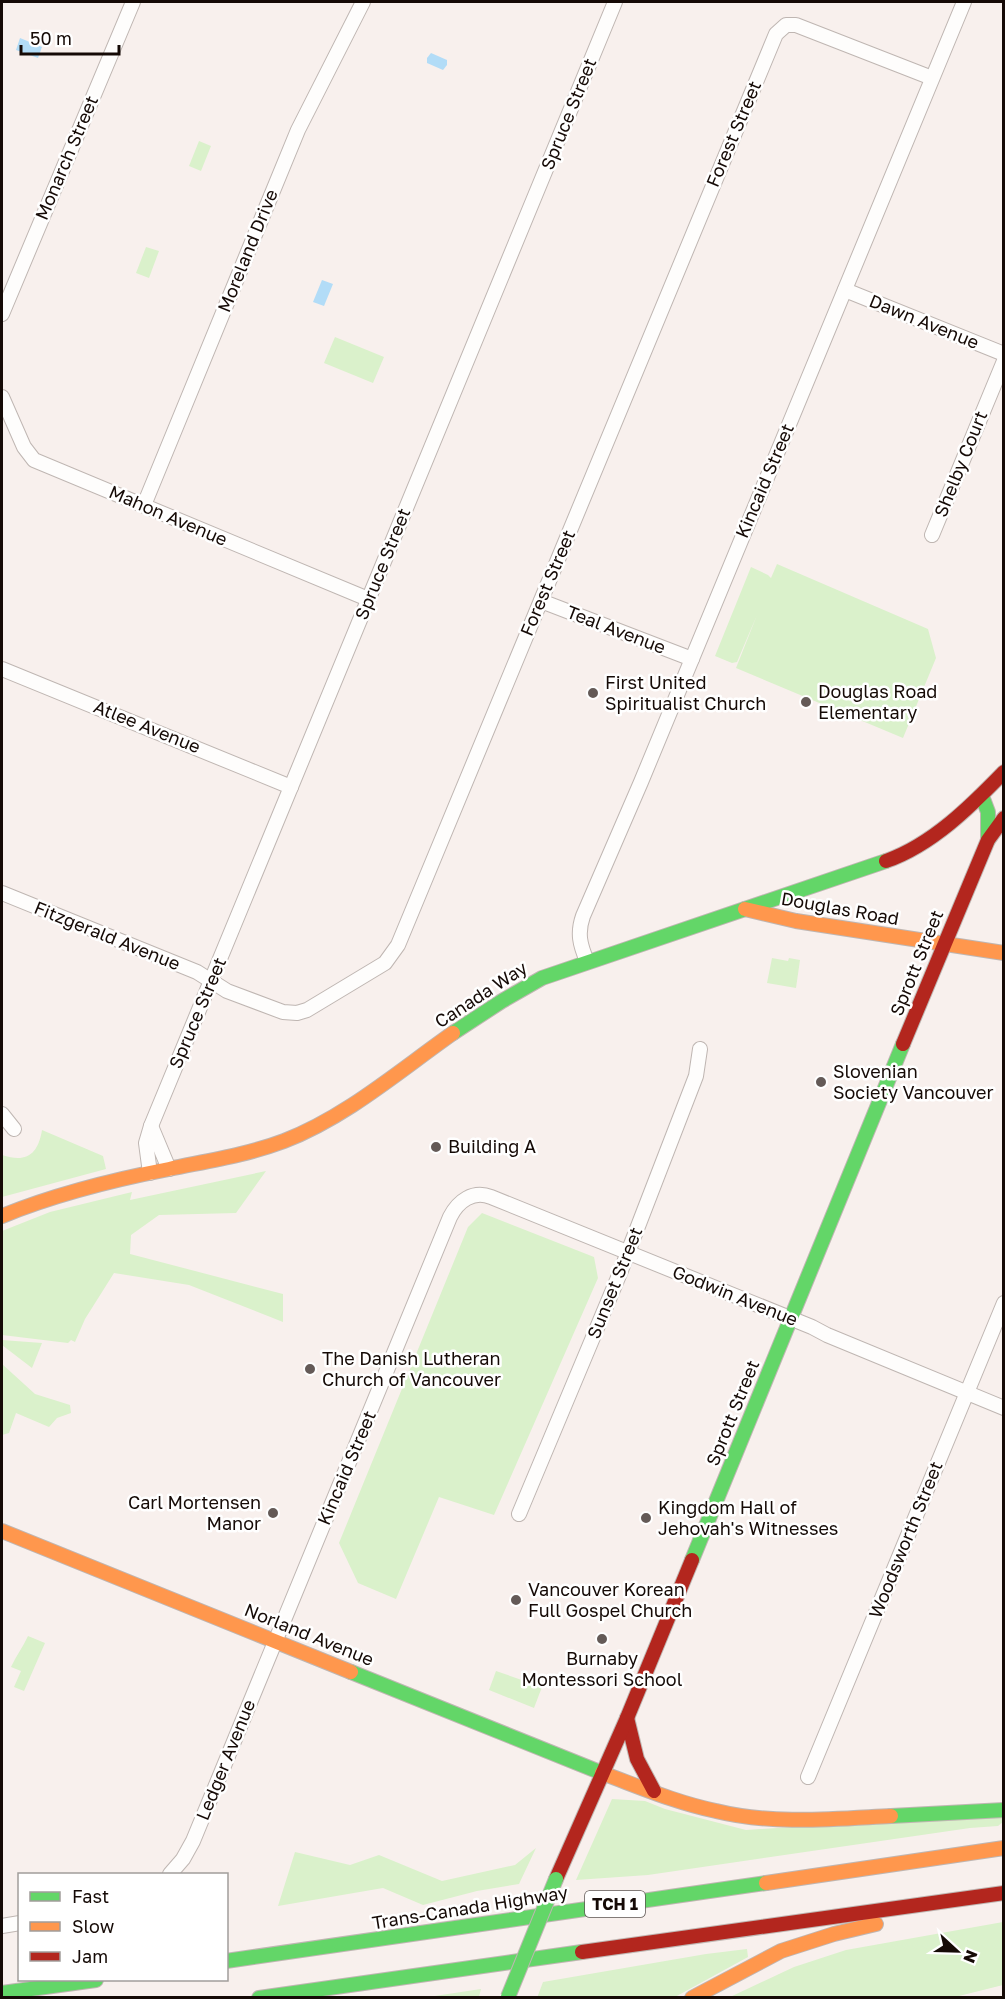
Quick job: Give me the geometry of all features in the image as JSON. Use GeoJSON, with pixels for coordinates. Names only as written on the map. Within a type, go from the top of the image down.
{"type":"FeatureCollection","features":[{"type":"Feature","properties":{"kind":"main road","name":"Canada Way"},"geometry":{"type":"LineString","coordinates":[[2,1216],[49,1198],[249,1152],[311,1130],[510,995],[542,978],[890,860],[936,834],[957,819],[1004,772]]}},
{"type":"Feature","properties":{"kind":"main road","name":"Sprott Street"},"geometry":{"type":"LineString","coordinates":[[982,796],[988,812],[988,840]]}},
{"type":"Feature","properties":{"kind":"main road","name":"Sprott Street"},"geometry":{"type":"LineString","coordinates":[[508,1997],[556,1879],[627,1719],[944,944],[988,840],[1004,818]]}},
{"type":"Feature","properties":{"kind":"main road","name":"Douglas Road"},"geometry":{"type":"LineString","coordinates":[[742,909],[795,921],[1004,953]]}},
{"type":"Feature","properties":{"kind":"main road","name":"Norland Avenue"},"geometry":{"type":"LineString","coordinates":[[2,1531],[602,1773],[685,1803],[718,1812],[786,1820],[1004,1810]]}},
{"type":"Feature","properties":{"kind":"main road"},"geometry":{"type":"LineString","coordinates":[[627,1719],[637,1759],[654,1791]]}},
{"type":"Feature","properties":{"kind":"main road","name":"Trans-Canada Highway"},"geometry":{"type":"LineString","coordinates":[[228,1962],[1004,1848]]}},
{"type":"Feature","properties":{"kind":"main road","name":"TCH 1"},"geometry":{"type":"LineString","coordinates":[[260,1998],[1004,1893]]}},
{"type":"Feature","properties":{"kind":"main road"},"geometry":{"type":"LineString","coordinates":[[693,1998],[781,1952],[941,1903]]}},
{"type":"Feature","properties":{"kind":"main road"},"geometry":{"type":"LineString","coordinates":[[2,1993],[89,1981]]}},
{"type":"Feature","properties":{"kind":"street","name":"Monarch Street"},"geometry":{"type":"LineString","coordinates":[[2,314],[133,2]]}},
{"type":"Feature","properties":{"kind":"street","name":"Moreland Drive"},"geometry":{"type":"LineString","coordinates":[[144,505],[298,130],[363,2]]}},
{"type":"Feature","properties":{"kind":"street","name":"Spruce Street"},"geometry":{"type":"LineString","coordinates":[[150,1173],[146,1143],[151,1125],[615,2]]}},
{"type":"Feature","properties":{"kind":"street","name":"Kincaid Street"},"geometry":{"type":"LineString","coordinates":[[587,961],[580,946],[581,921],[606,866],[964,2]]}},
{"type":"Feature","properties":{"kind":"street","name":"Forest Street"},"geometry":{"type":"LineString","coordinates":[[212,982],[227,991],[283,1012],[297,1013],[307,1010],[336,993],[385,963],[393,955],[776,34],[786,25],[796,25],[932,78]]}},
{"type":"Feature","properties":{"kind":"street","name":"Dawn Avenue"},"geometry":{"type":"LineString","coordinates":[[845,290],[1004,354]]}},
{"type":"Feature","properties":{"kind":"street","name":"Shelby Court"},"geometry":{"type":"LineString","coordinates":[[932,535],[1004,361]]}},
{"type":"Feature","properties":{"kind":"street","name":"Mahon Avenue"},"geometry":{"type":"LineString","coordinates":[[2,397],[24,447],[34,460],[368,599]]}},
{"type":"Feature","properties":{"kind":"street","name":"Teal Avenue"},"geometry":{"type":"LineString","coordinates":[[541,600],[692,659]]}},
{"type":"Feature","properties":{"kind":"street","name":"Atlee Avenue"},"geometry":{"type":"LineString","coordinates":[[2,669],[291,787]]}},
{"type":"Feature","properties":{"kind":"street","name":"Fitzgerald Avenue"},"geometry":{"type":"LineString","coordinates":[[2,893],[197,972],[212,982]]}},
{"type":"Feature","properties":{"kind":"street","name":"Sunset Street"},"geometry":{"type":"LineString","coordinates":[[519,1514],[628,1254],[696,1076],[700,1049]]}},
{"type":"Feature","properties":{"kind":"street"},"geometry":{"type":"LineString","coordinates":[[2,1114],[14,1129]]}},
{"type":"Feature","properties":{"kind":"street"},"geometry":{"type":"LineString","coordinates":[[151,1125],[169,1169]]}},
{"type":"Feature","properties":{"kind":"street","name":"Godwin Avenue"},"geometry":{"type":"LineString","coordinates":[[464,1199],[474,1195],[485,1195],[1004,1408]]}},
{"type":"Feature","properties":{"kind":"street","name":"Kincaid Street"},"geometry":{"type":"LineString","coordinates":[[275,1641],[450,1217],[456,1206],[464,1199]]}},
{"type":"Feature","properties":{"kind":"street","name":"Woodsworth Street"},"geometry":{"type":"LineString","coordinates":[[808,1777],[1004,1303]]}},
{"type":"Feature","properties":{"kind":"street","name":"Ledger Avenue"},"geometry":{"type":"LineString","coordinates":[[171,1873],[193,1841],[275,1641]]}},
{"type":"Feature","properties":{"kind":"street"},"geometry":{"type":"LineString","coordinates":[[2,1926],[18,1923]]}},
{"type":"Feature","properties":{"kind":"green space"},"geometry":{"type":"Polygon","coordinates":[[[199,141],[211,146],[201,171],[189,166],[199,141]]]}},
{"type":"Feature","properties":{"kind":"green space"},"geometry":{"type":"Polygon","coordinates":[[[146,247],[159,251],[149,278],[136,273],[146,247]]]}},
{"type":"Feature","properties":{"kind":"green space"},"geometry":{"type":"Polygon","coordinates":[[[335,337],[384,357],[373,383],[324,363],[335,337]]]}},
{"type":"Feature","properties":{"kind":"green space"},"geometry":{"type":"Polygon","coordinates":[[[777,564],[928,629],[936,658],[903,738],[736,668],[757,615],[737,662],[732,663],[715,656],[751,567],[771,578],[777,564]]]}},
{"type":"Feature","properties":{"kind":"green space"},"geometry":{"type":"Polygon","coordinates":[[[772,958],[788,961],[789,958],[800,960],[796,988],[767,983],[772,958]]]}},
{"type":"Feature","properties":{"kind":"green space"},"geometry":{"type":"Polygon","coordinates":[[[42,1130],[103,1156],[106,1169],[2,1197],[2,1155],[18,1158],[30,1155],[37,1146],[42,1130]]]}},
{"type":"Feature","properties":{"kind":"green space"},"geometry":{"type":"Polygon","coordinates":[[[266,1171],[236,1213],[159,1215],[131,1235],[130,1254],[283,1294],[283,1322],[189,1285],[114,1273],[85,1319],[75,1342],[2,1335],[2,1231],[50,1212],[132,1192],[130,1200],[266,1171]]]}},
{"type":"Feature","properties":{"kind":"green space"},"geometry":{"type":"Polygon","coordinates":[[[482,1213],[594,1257],[598,1278],[494,1515],[439,1497],[396,1599],[358,1583],[339,1543],[468,1227],[482,1213]]]}},
{"type":"Feature","properties":{"kind":"green space"},"geometry":{"type":"Polygon","coordinates":[[[2,1340],[42,1343],[32,1368],[2,1345],[2,1340]]]}},
{"type":"Feature","properties":{"kind":"green space"},"geometry":{"type":"Polygon","coordinates":[[[2,1364],[35,1394],[70,1405],[71,1413],[57,1418],[49,1427],[16,1413],[9,1433],[2,1435],[2,1364]]]}},
{"type":"Feature","properties":{"kind":"green space"},"geometry":{"type":"Polygon","coordinates":[[[28,1636],[45,1643],[24,1691],[14,1687],[21,1671],[11,1667],[28,1636]]]}},
{"type":"Feature","properties":{"kind":"green space"},"geometry":{"type":"Polygon","coordinates":[[[496,1671],[542,1687],[534,1708],[489,1690],[496,1671]]]}},
{"type":"Feature","properties":{"kind":"green space"},"geometry":{"type":"Polygon","coordinates":[[[612,1799],[645,1801],[665,1809],[746,1830],[1003,1813],[1003,1822],[998,1826],[970,1828],[648,1875],[576,1880],[612,1799]]]}},
{"type":"Feature","properties":{"kind":"green space"},"geometry":{"type":"Polygon","coordinates":[[[536,1848],[519,1884],[477,1891],[423,1905],[383,1888],[278,1906],[295,1852],[350,1865],[379,1855],[442,1881],[515,1865],[536,1848]]]}},
{"type":"Feature","properties":{"kind":"green space"},"geometry":{"type":"Polygon","coordinates":[[[1003,1922],[1003,1985],[951,1998],[730,1997],[794,1967],[846,1950],[1003,1922]]]}},
{"type":"Feature","properties":{"kind":"green space"},"geometry":{"type":"Polygon","coordinates":[[[747,1949],[748,1957],[675,1997],[537,1998],[543,1982],[747,1949]]]}},
{"type":"Feature","properties":{"kind":"green space"},"geometry":{"type":"Polygon","coordinates":[[[481,1989],[479,1997],[428,1997],[481,1989]]]}},
{"type":"Feature","properties":{"kind":"water"},"geometry":{"type":"Polygon","coordinates":[[[20,38],[42,47],[38,58],[16,50],[20,38]]]}},
{"type":"Feature","properties":{"kind":"water"},"geometry":{"type":"Polygon","coordinates":[[[431,53],[447,60],[447,65],[443,70],[427,63],[427,58],[431,53]]]}},
{"type":"Feature","properties":{"kind":"water"},"geometry":{"type":"Polygon","coordinates":[[[322,280],[333,284],[324,306],[313,302],[322,280]]]}},
{"type":"Feature","properties":{"kind":"traffic: fast"},"geometry":{"type":"LineString","coordinates":[[982,796],[988,812],[988,840]]}},
{"type":"Feature","properties":{"kind":"traffic: fast"},"geometry":{"type":"LineString","coordinates":[[453,1033],[542,978],[886,861]]}},
{"type":"Feature","properties":{"kind":"traffic: fast"},"geometry":{"type":"LineString","coordinates":[[692,1560],[903,1044]]}},
{"type":"Feature","properties":{"kind":"traffic: fast"},"geometry":{"type":"LineString","coordinates":[[351,1672],[602,1773]]}},
{"type":"Feature","properties":{"kind":"traffic: fast"},"geometry":{"type":"LineString","coordinates":[[891,1816],[1004,1810]]}},
{"type":"Feature","properties":{"kind":"traffic: fast"},"geometry":{"type":"LineString","coordinates":[[508,1997],[556,1879]]}},
{"type":"Feature","properties":{"kind":"traffic: fast"},"geometry":{"type":"LineString","coordinates":[[228,1961],[766,1883]]}},
{"type":"Feature","properties":{"kind":"traffic: fast"},"geometry":{"type":"LineString","coordinates":[[259,1998],[582,1952]]}},
{"type":"Feature","properties":{"kind":"traffic: fast"},"geometry":{"type":"LineString","coordinates":[[2,1993],[89,1981]]}},
{"type":"Feature","properties":{"kind":"traffic: slow"},"geometry":{"type":"LineString","coordinates":[[745,909],[796,921],[1004,953]]}},
{"type":"Feature","properties":{"kind":"traffic: slow"},"geometry":{"type":"LineString","coordinates":[[2,1216],[84,1188],[241,1154],[284,1141],[307,1131],[350,1106],[453,1033]]}},
{"type":"Feature","properties":{"kind":"traffic: slow"},"geometry":{"type":"LineString","coordinates":[[2,1531],[351,1672]]}},
{"type":"Feature","properties":{"kind":"traffic: slow"},"geometry":{"type":"LineString","coordinates":[[602,1773],[687,1804],[738,1815],[781,1820],[891,1816]]}},
{"type":"Feature","properties":{"kind":"traffic: slow"},"geometry":{"type":"LineString","coordinates":[[766,1883],[1004,1848]]}},
{"type":"Feature","properties":{"kind":"traffic: slow"},"geometry":{"type":"LineString","coordinates":[[692,1998],[781,1951],[834,1934],[876,1924]]}},
{"type":"Feature","properties":{"kind":"traffic: jam"},"geometry":{"type":"LineString","coordinates":[[886,861],[935,835],[964,811],[1004,772]]}},
{"type":"Feature","properties":{"kind":"traffic: jam"},"geometry":{"type":"LineString","coordinates":[[903,1044],[988,840],[1004,818]]}},
{"type":"Feature","properties":{"kind":"traffic: jam"},"geometry":{"type":"LineString","coordinates":[[556,1879],[627,1718],[692,1560]]}},
{"type":"Feature","properties":{"kind":"traffic: jam"},"geometry":{"type":"LineString","coordinates":[[627,1718],[637,1759],[654,1791]]}},
{"type":"Feature","properties":{"kind":"traffic: jam"},"geometry":{"type":"LineString","coordinates":[[582,1952],[1004,1893]]}},
{"type":"Feature","properties":{"kind":"place","name":"First United Spiritualist Church"},"geometry":{"type":"Point","coordinates":[593,693]}},
{"type":"Feature","properties":{"kind":"place","name":"Douglas Road Elementary"},"geometry":{"type":"Point","coordinates":[806,702]}},
{"type":"Feature","properties":{"kind":"place","name":"Slovenian Society Vancouver"},"geometry":{"type":"Point","coordinates":[821,1082]}},
{"type":"Feature","properties":{"kind":"place","name":"Building A"},"geometry":{"type":"Point","coordinates":[436,1147]}},
{"type":"Feature","properties":{"kind":"place","name":"The Danish Lutheran Church of Vancouver"},"geometry":{"type":"Point","coordinates":[310,1369]}},
{"type":"Feature","properties":{"kind":"place","name":"Carl Mortensen Manor"},"geometry":{"type":"Point","coordinates":[273,1513]}},
{"type":"Feature","properties":{"kind":"place","name":"Kingdom Hall of Jehovah's Witnesses"},"geometry":{"type":"Point","coordinates":[646,1518]}},
{"type":"Feature","properties":{"kind":"place","name":"Vancouver Korean Full Gospel Church"},"geometry":{"type":"Point","coordinates":[516,1600]}},
{"type":"Feature","properties":{"kind":"place","name":"Burnaby Montessori School"},"geometry":{"type":"Point","coordinates":[602,1639]}}]}
